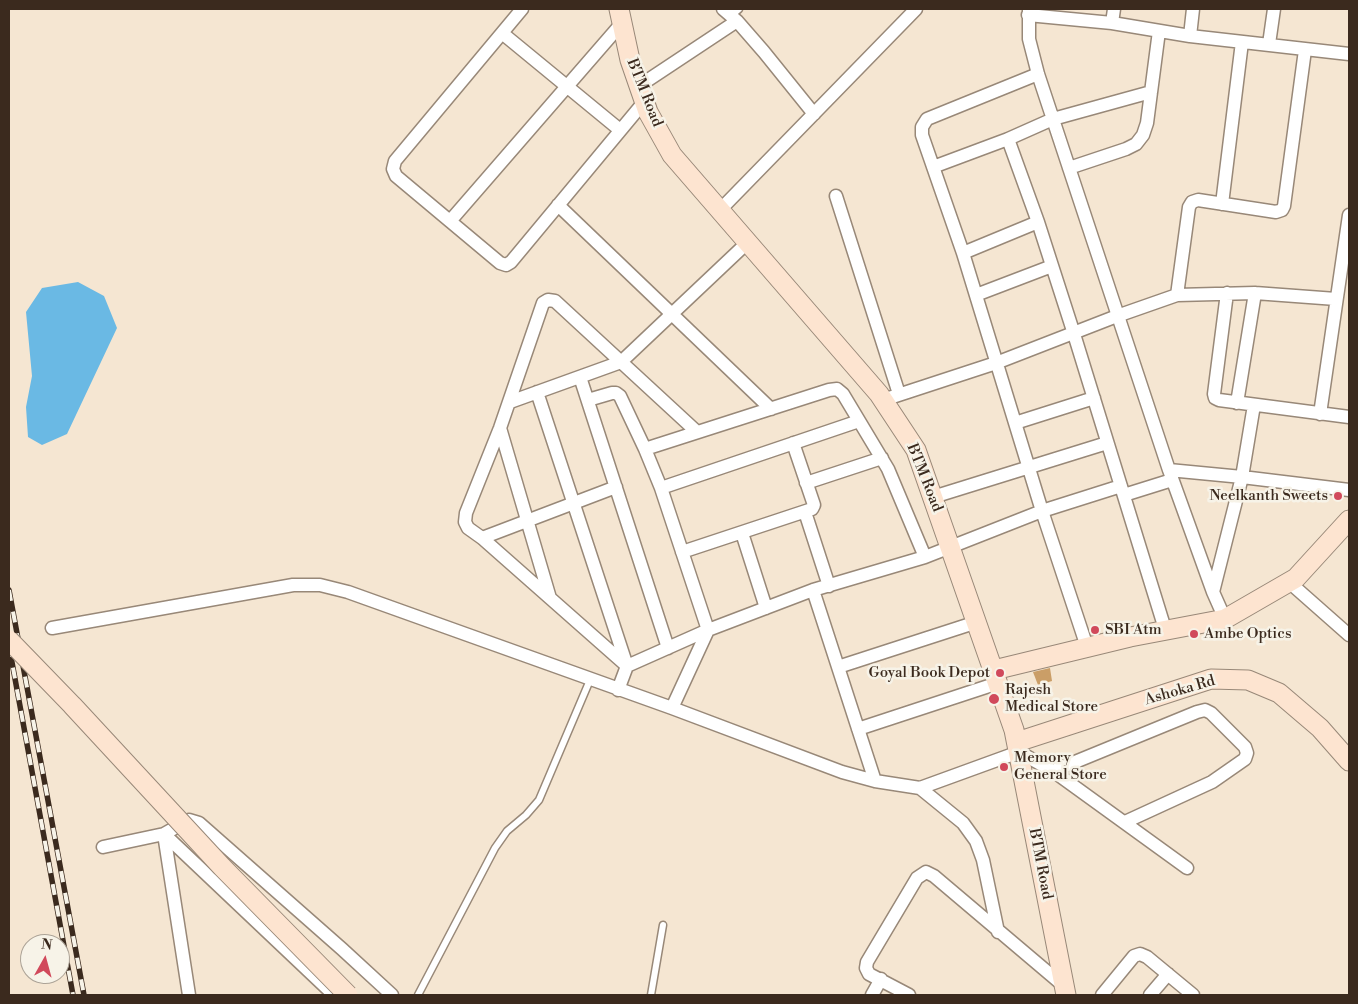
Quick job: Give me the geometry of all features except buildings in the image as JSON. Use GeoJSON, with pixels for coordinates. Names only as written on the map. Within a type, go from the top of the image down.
{"type":"FeatureCollection","features":[{"type":"Feature","properties":{"kind":"street"},"geometry":{"type":"LineString","coordinates":[[522,9],[395,161],[393,169],[396,176],[451,220],[500,263],[506,264],[511,262],[620,130],[642,94],[732,14],[814,114]]}},
{"type":"Feature","properties":{"kind":"street"},"geometry":{"type":"LineString","coordinates":[[720,210],[916,9]]}},
{"type":"Feature","properties":{"kind":"street"},"geometry":{"type":"LineString","coordinates":[[1112,23],[1114,9]]}},
{"type":"Feature","properties":{"kind":"street"},"geometry":{"type":"LineString","coordinates":[[1190,36],[1193,9]]}},
{"type":"Feature","properties":{"kind":"street"},"geometry":{"type":"LineString","coordinates":[[1269,44],[1274,9]]}},
{"type":"Feature","properties":{"kind":"street"},"geometry":{"type":"LineString","coordinates":[[1225,618],[1213,592],[1171,475],[1038,74],[1028,39],[1028,12],[1190,36],[1349,54]]}},
{"type":"Feature","properties":{"kind":"street"},"geometry":{"type":"LineString","coordinates":[[451,220],[567,87],[620,16]]}},
{"type":"Feature","properties":{"kind":"street","name":"BTM Road"},"geometry":{"type":"LineString","coordinates":[[620,16],[630,60],[648,112],[672,155],[748,242],[891,397],[916,450],[1014,730],[1065,991]]}},
{"type":"Feature","properties":{"kind":"street"},"geometry":{"type":"LineString","coordinates":[[1069,168],[1126,149],[1136,144],[1143,134],[1147,122],[1159,31]]}},
{"type":"Feature","properties":{"kind":"street"},"geometry":{"type":"LineString","coordinates":[[502,33],[620,130]]}},
{"type":"Feature","properties":{"kind":"street"},"geometry":{"type":"LineString","coordinates":[[1222,204],[1242,42]]}},
{"type":"Feature","properties":{"kind":"street"},"geometry":{"type":"LineString","coordinates":[[1177,295],[1189,207],[1192,202],[1198,200],[1276,212],[1282,210],[1305,50]]}},
{"type":"Feature","properties":{"kind":"street"},"geometry":{"type":"LineString","coordinates":[[1038,74],[927,119],[922,127],[922,135],[963,253],[1042,511],[1087,648]]}},
{"type":"Feature","properties":{"kind":"street"},"geometry":{"type":"LineString","coordinates":[[933,167],[1008,139],[1053,119],[1151,92]]}},
{"type":"Feature","properties":{"kind":"street"},"geometry":{"type":"LineString","coordinates":[[1008,139],[1038,222],[1074,334],[1165,629]]}},
{"type":"Feature","properties":{"kind":"street"},"geometry":{"type":"LineString","coordinates":[[836,196],[891,397],[996,363],[1177,295],[1255,293],[1336,299]]}},
{"type":"Feature","properties":{"kind":"street"},"geometry":{"type":"LineString","coordinates":[[558,205],[771,409]]}},
{"type":"Feature","properties":{"kind":"street"},"geometry":{"type":"LineString","coordinates":[[1320,414],[1336,299],[1347,246],[1349,215]]}},
{"type":"Feature","properties":{"kind":"street"},"geometry":{"type":"LineString","coordinates":[[963,253],[1038,222]]}},
{"type":"Feature","properties":{"kind":"street"},"geometry":{"type":"LineString","coordinates":[[510,402],[621,362],[748,242]]}},
{"type":"Feature","properties":{"kind":"street"},"geometry":{"type":"LineString","coordinates":[[976,295],[1052,266]]}},
{"type":"Feature","properties":{"kind":"street"},"geometry":{"type":"LineString","coordinates":[[1227,293],[1215,398],[1238,403],[1349,417]]}},
{"type":"Feature","properties":{"kind":"street"},"geometry":{"type":"LineString","coordinates":[[1238,403],[1255,293]]}},
{"type":"Feature","properties":{"kind":"street"},"geometry":{"type":"LineString","coordinates":[[627,666],[482,538],[468,528],[465,522],[466,513],[510,402],[543,303],[548,300],[555,301],[697,432]]}},
{"type":"Feature","properties":{"kind":"street"},"geometry":{"type":"LineString","coordinates":[[580,377],[668,648]]}},
{"type":"Feature","properties":{"kind":"street"},"geometry":{"type":"LineString","coordinates":[[645,449],[829,390],[837,390],[843,394],[888,469],[925,557]]}},
{"type":"Feature","properties":{"kind":"street"},"geometry":{"type":"LineString","coordinates":[[537,392],[627,666],[618,690]]}},
{"type":"Feature","properties":{"kind":"street"},"geometry":{"type":"LineString","coordinates":[[588,400],[612,393],[618,394],[645,449],[661,488],[708,630],[672,708]]}},
{"type":"Feature","properties":{"kind":"street"},"geometry":{"type":"LineString","coordinates":[[1015,423],[1094,398]]}},
{"type":"Feature","properties":{"kind":"street"},"geometry":{"type":"LineString","coordinates":[[1213,592],[1242,477],[1254,405]]}},
{"type":"Feature","properties":{"kind":"street"},"geometry":{"type":"LineString","coordinates":[[661,488],[859,421]]}},
{"type":"Feature","properties":{"kind":"street"},"geometry":{"type":"LineString","coordinates":[[500,428],[550,598]]}},
{"type":"Feature","properties":{"kind":"street"},"geometry":{"type":"LineString","coordinates":[[682,552],[812,509],[814,505],[793,443]]}},
{"type":"Feature","properties":{"kind":"street"},"geometry":{"type":"LineString","coordinates":[[933,497],[1108,443]]}},
{"type":"Feature","properties":{"kind":"street"},"geometry":{"type":"LineString","coordinates":[[806,483],[882,458]]}},
{"type":"Feature","properties":{"kind":"street"},"geometry":{"type":"LineString","coordinates":[[627,666],[708,630],[813,590],[925,557],[1042,511],[1122,491],[1171,475],[1242,477],[1349,490]]}},
{"type":"Feature","properties":{"kind":"street"},"geometry":{"type":"LineString","coordinates":[[482,538],[616,487]]}},
{"type":"Feature","properties":{"kind":"street"},"geometry":{"type":"LineString","coordinates":[[805,512],[829,586]]}},
{"type":"Feature","properties":{"kind":"street"},"geometry":{"type":"LineString","coordinates":[[858,729],[996,677],[1087,648],[1165,629],[1225,618],[1296,578],[1349,520]]}},
{"type":"Feature","properties":{"kind":"street"},"geometry":{"type":"LineString","coordinates":[[742,533],[766,608]]}},
{"type":"Feature","properties":{"kind":"street"},"geometry":{"type":"LineString","coordinates":[[1288,582],[1349,635]]}},
{"type":"Feature","properties":{"kind":"street"},"geometry":{"type":"LineString","coordinates":[[52,628],[293,585],[320,585],[348,592],[672,708],[842,772],[875,781],[920,788],[963,822],[976,841],[983,860],[998,932]]}},
{"type":"Feature","properties":{"kind":"street"},"geometry":{"type":"LineString","coordinates":[[813,590],[875,781]]}},
{"type":"Feature","properties":{"kind":"street"},"geometry":{"type":"LineString","coordinates":[[838,667],[977,622]]}},
{"type":"Feature","properties":{"kind":"street"},"geometry":{"type":"LineString","coordinates":[[9,640],[222,867],[348,995]]}},
{"type":"Feature","properties":{"kind":"street","name":"Ashoka Rd"},"geometry":{"type":"LineString","coordinates":[[1018,747],[1212,679],[1248,680],[1279,693],[1320,728],[1349,761]]}},
{"type":"Feature","properties":{"kind":"street"},"geometry":{"type":"LineString","coordinates":[[1053,771],[1205,710],[1212,714],[1245,747],[1247,753],[1245,759],[1212,782],[1125,822]]}},
{"type":"Feature","properties":{"kind":"street"},"geometry":{"type":"LineString","coordinates":[[920,788],[1018,747],[1187,868]]}},
{"type":"Feature","properties":{"kind":"street"},"geometry":{"type":"LineString","coordinates":[[102,847],[164,834],[189,820],[199,823],[392,995]]}},
{"type":"Feature","properties":{"kind":"street"},"geometry":{"type":"LineString","coordinates":[[164,834],[189,995]]}},
{"type":"Feature","properties":{"kind":"street"},"geometry":{"type":"LineString","coordinates":[[164,834],[334,995]]}},
{"type":"Feature","properties":{"kind":"street"},"geometry":{"type":"LineString","coordinates":[[909,995],[869,974],[866,968],[867,962],[917,878],[926,872],[934,876],[1065,991]]}},
{"type":"Feature","properties":{"kind":"street"},"geometry":{"type":"LineString","coordinates":[[1102,995],[1134,956],[1140,954],[1147,957],[1193,995]]}},
{"type":"Feature","properties":{"kind":"street"},"geometry":{"type":"LineString","coordinates":[[1150,995],[1168,974]]}},
{"type":"Feature","properties":{"kind":"street"},"geometry":{"type":"LineString","coordinates":[[872,995],[881,980]]}},
{"type":"Feature","properties":{"kind":"lane"},"geometry":{"type":"LineString","coordinates":[[418,995],[495,848],[507,831],[526,815],[539,800],[590,680]]}},
{"type":"Feature","properties":{"kind":"lane"},"geometry":{"type":"LineString","coordinates":[[651,995],[663,925]]}},
{"type":"Feature","properties":{"kind":"water"},"geometry":{"type":"Polygon","coordinates":[[[78,282],[104,296],[117,328],[67,434],[42,445],[28,437],[26,407],[32,376],[26,312],[42,288],[78,282]]]}},
{"type":"Feature","properties":{"kind":"railway"},"geometry":{"type":"LineString","coordinates":[[9,590],[84,995]]}},
{"type":"Feature","properties":{"kind":"railway"},"geometry":{"type":"LineString","coordinates":[[9,646],[73,995]]}},
{"type":"Feature","properties":{"kind":"place","name":"Neelkanth Sweets"},"geometry":{"type":"Point","coordinates":[1338,496]}},
{"type":"Feature","properties":{"kind":"place","name":"SBI Atm"},"geometry":{"type":"Point","coordinates":[1095,630]}},
{"type":"Feature","properties":{"kind":"place","name":"Ambe Optics"},"geometry":{"type":"Point","coordinates":[1194,634]}},
{"type":"Feature","properties":{"kind":"place","name":"Goyal Book Depot"},"geometry":{"type":"Point","coordinates":[1000,673]}},
{"type":"Feature","properties":{"kind":"place","name":"Rajesh Medical Store"},"geometry":{"type":"Point","coordinates":[994,699]}},
{"type":"Feature","properties":{"kind":"place","name":"Memory General Store"},"geometry":{"type":"Point","coordinates":[1004,767]}}]}
